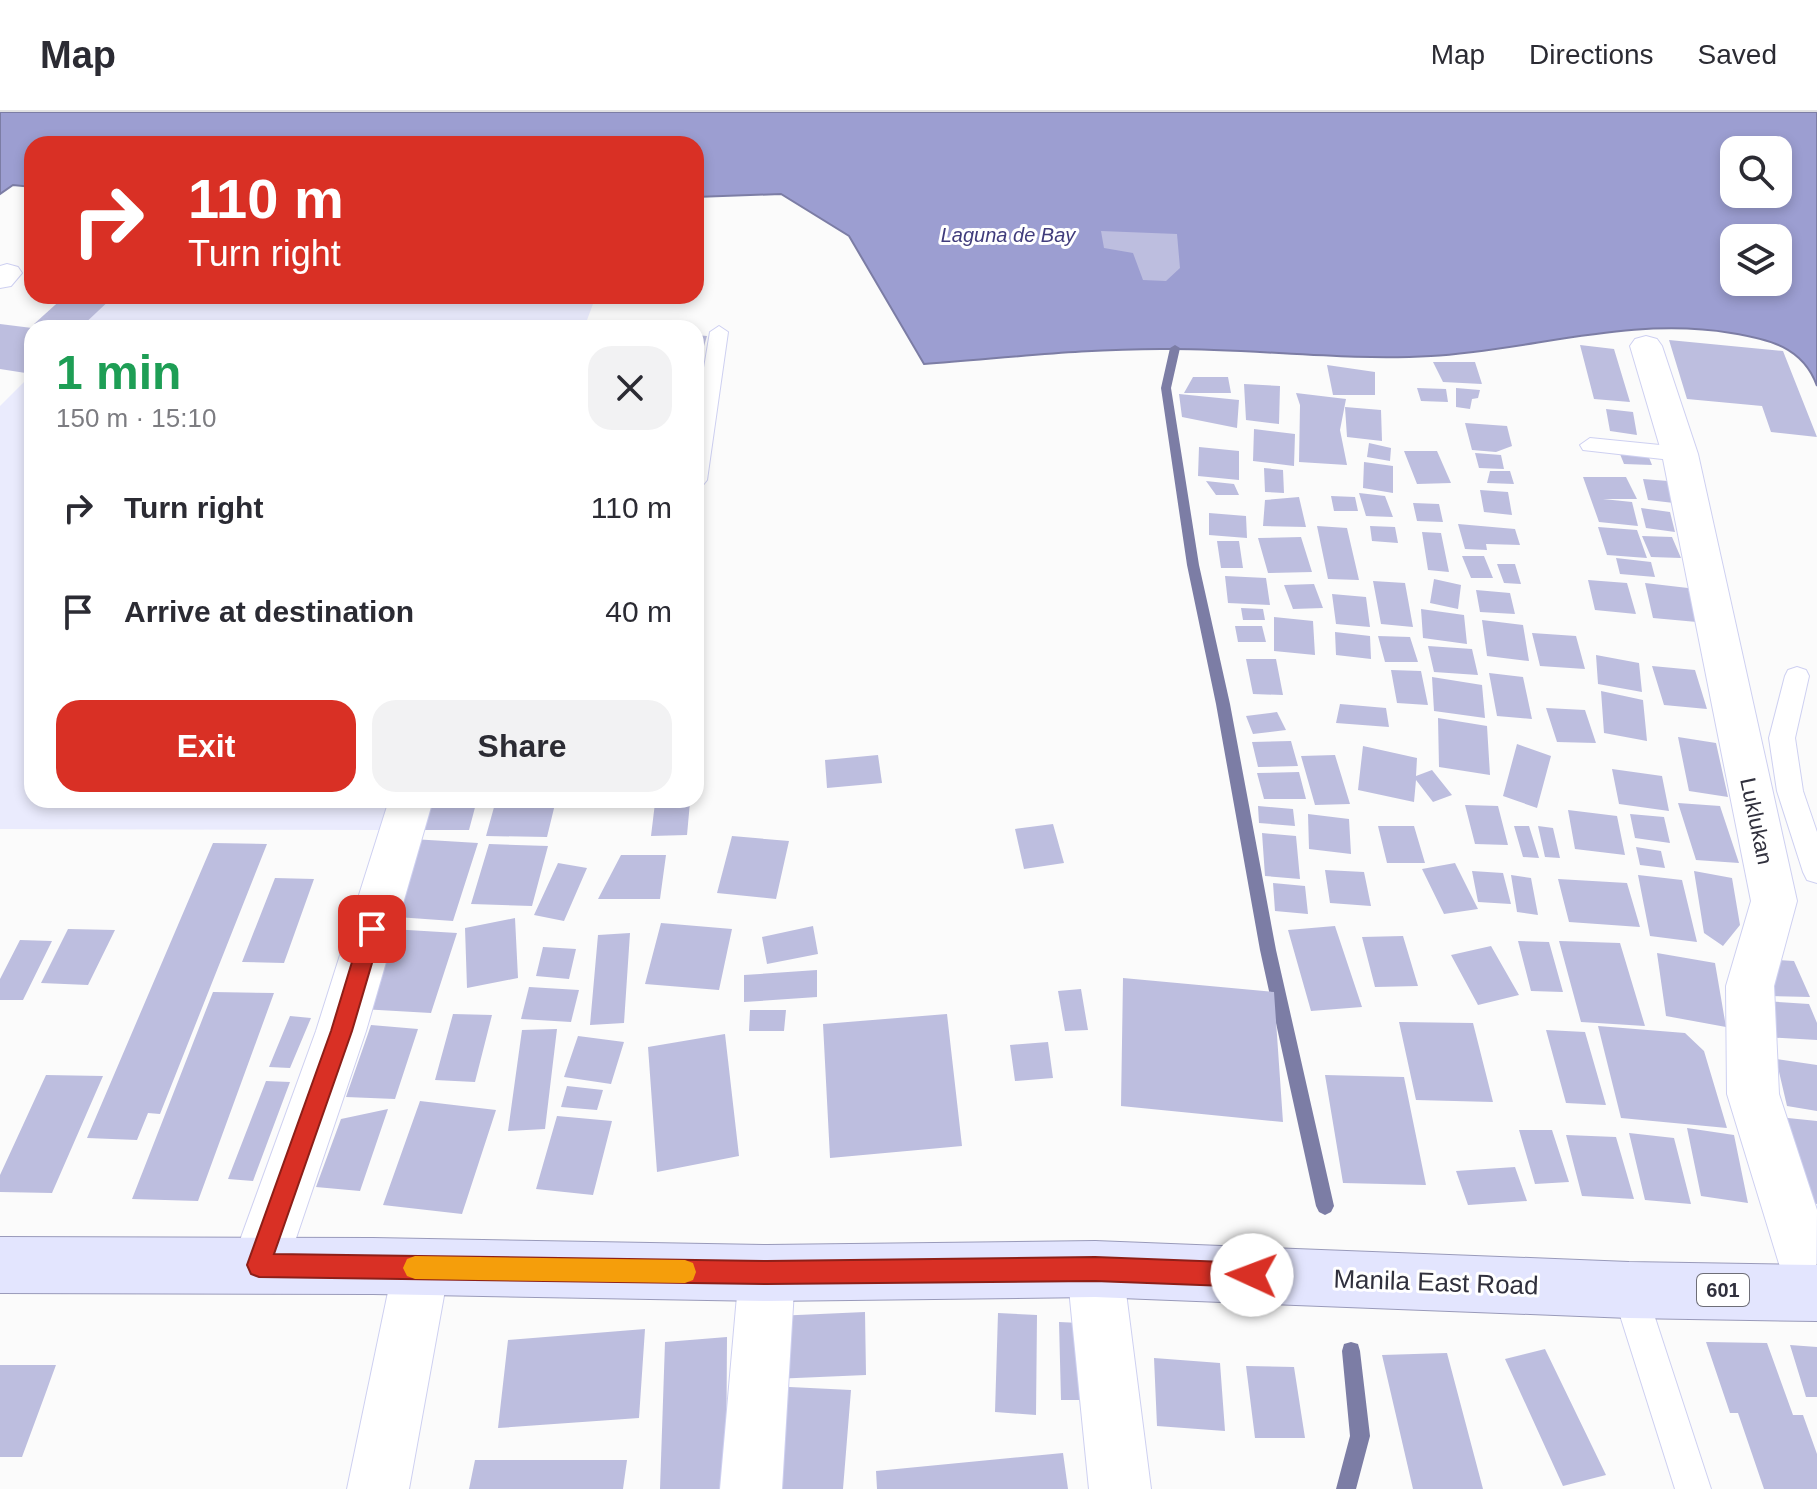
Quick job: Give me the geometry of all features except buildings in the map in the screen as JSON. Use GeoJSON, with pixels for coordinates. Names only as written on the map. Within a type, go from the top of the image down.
{"type":"FeatureCollection","features":[{"type":"Feature","properties":{"kind":"main road","name":"Manila East Road"},"geometry":{"type":"LineString","coordinates":[[0,1265],[259,1265],[767,1273],[1095,1269],[1629,1290],[1816,1293]]}},
{"type":"Feature","properties":{"kind":"street","name":"Luklukan"},"geometry":{"type":"LineString","coordinates":[[1646,346],[1680,454],[1774,901],[1750,986],[1753,1094],[1816,1293]]}},
{"type":"Feature","properties":{"kind":"street"},"geometry":{"type":"LineString","coordinates":[[259,1265],[341,1031],[409,808]]}},
{"type":"Feature","properties":{"kind":"street"},"geometry":{"type":"LineString","coordinates":[[378,1489],[421,1268]]}},
{"type":"Feature","properties":{"kind":"street"},"geometry":{"type":"LineString","coordinates":[[1095,1269],[1120,1489]]}},
{"type":"Feature","properties":{"kind":"street"},"geometry":{"type":"LineString","coordinates":[[751,1489],[767,1273]]}},
{"type":"Feature","properties":{"kind":"lane"},"geometry":{"type":"LineString","coordinates":[[704,429],[719,332]]}},
{"type":"Feature","properties":{"kind":"lane"},"geometry":{"type":"LineString","coordinates":[[1590,445],[1680,454]]}},
{"type":"Feature","properties":{"kind":"lane"},"geometry":{"type":"LineString","coordinates":[[1797,676],[1782,738],[1790,791],[1817,872]]}},
{"type":"Feature","properties":{"kind":"lane"},"geometry":{"type":"LineString","coordinates":[[1629,1290],[1693,1489]]}},
{"type":"Feature","properties":{"kind":"shaded area"},"geometry":{"type":"Polygon","coordinates":[[[102,304],[593,304],[587,320],[86,320],[102,304]]]}},
{"type":"Feature","properties":{"kind":"shaded area"},"geometry":{"type":"Polygon","coordinates":[[[24,382],[24,808],[399,808],[390,830],[0,829],[0,406],[24,382]]]}},
{"type":"Feature","properties":{"kind":"water","name":"Laguna de Bay"},"geometry":{"type":"Polygon","coordinates":[[[0,112],[1817,112],[1817,386],[1803,362],[1783,347],[1745,335],[1693,329],[1618,331],[1431,356],[1366,357],[1141,349],[924,364],[849,236],[781,194],[704,197],[704,136],[24,136],[24,186],[13,185],[0,194],[0,112]]]}},
{"type":"Feature","properties":{"kind":"waterway"},"geometry":{"type":"LineString","coordinates":[[1175,348],[1166,388],[1193,565],[1223,704],[1268,950],[1325,1206]]}},
{"type":"Feature","properties":{"kind":"waterway"},"geometry":{"type":"LineString","coordinates":[[1346,1489],[1360,1436],[1351,1351]]}},
{"type":"Feature","properties":{"kind":"slow traffic"},"geometry":{"type":"LineString","coordinates":[[415,1268],[685,1272]]}},
{"type":"Feature","properties":{"kind":"route"},"geometry":{"type":"LineString","coordinates":[[372,929],[341,1031],[259,1265],[767,1273],[1095,1269],[1252,1275]]}}]}
